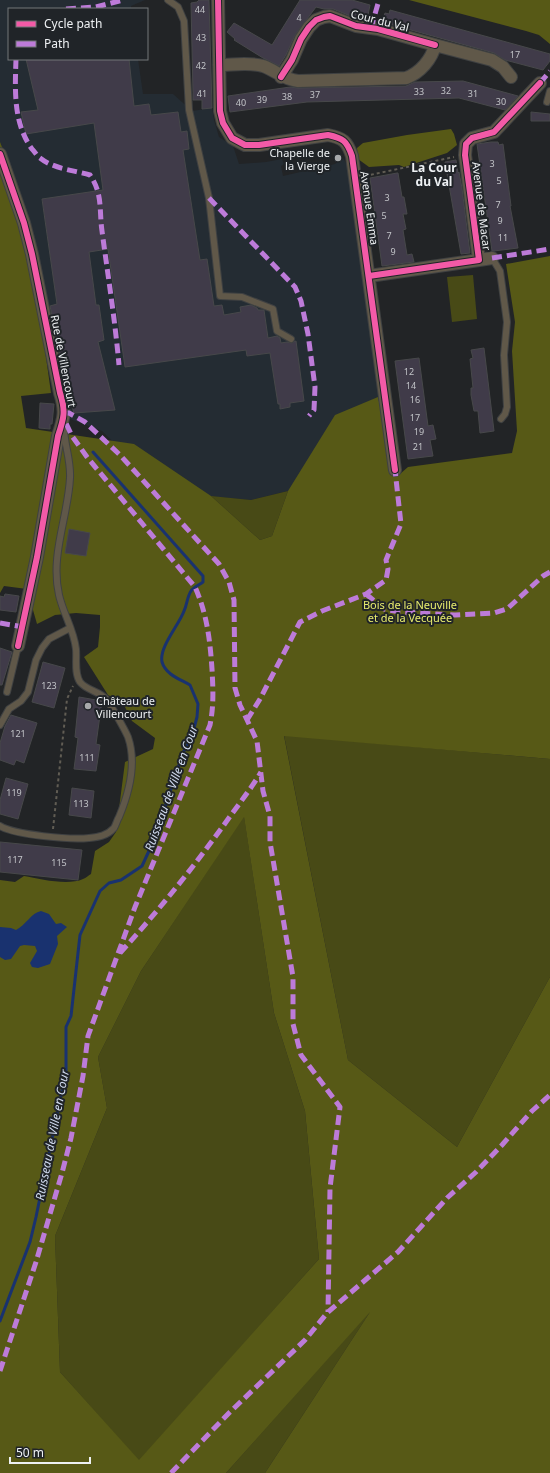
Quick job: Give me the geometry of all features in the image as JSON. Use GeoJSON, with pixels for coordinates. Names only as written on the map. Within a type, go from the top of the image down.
{"type":"FeatureCollection","features":[{"type":"Feature","properties":{"kind":"street"},"geometry":{"type":"LineString","coordinates":[[218,0],[219,65],[258,65],[268,68],[281,77],[298,81],[406,78],[414,74],[430,58],[436,45]]}},
{"type":"Feature","properties":{"kind":"street","name":"Cour du Val"},"geometry":{"type":"LineString","coordinates":[[281,77],[292,60],[308,27],[316,20],[330,16],[356,26],[378,29],[492,60],[503,67],[512,77]]}},
{"type":"Feature","properties":{"kind":"street","name":"Avenue Emma"},"geometry":{"type":"LineString","coordinates":[[219,65],[220,111],[223,124],[232,138],[245,145],[259,145],[328,135],[338,137],[348,144],[352,156],[395,470]]}},
{"type":"Feature","properties":{"kind":"street","name":"Avenue de Macar"},"geometry":{"type":"LineString","coordinates":[[479,260],[465,155],[466,144],[472,138],[494,132],[547,87]]}},
{"type":"Feature","properties":{"kind":"street","name":"Rue de Villencourt"},"geometry":{"type":"LineString","coordinates":[[0,154],[22,214],[32,254],[60,394],[64,407],[64,419],[58,436],[38,557],[18,646]]}},
{"type":"Feature","properties":{"kind":"street","name":"Avenue de Macar"},"geometry":{"type":"LineString","coordinates":[[369,276],[492,258]]}},
{"type":"Feature","properties":{"kind":"lane"},"geometry":{"type":"LineString","coordinates":[[168,0],[178,7],[184,21],[188,110],[208,198],[220,296],[242,297],[273,309],[276,331],[291,339]]}},
{"type":"Feature","properties":{"kind":"lane"},"geometry":{"type":"LineString","coordinates":[[547,87],[547,102]]}},
{"type":"Feature","properties":{"kind":"lane"},"geometry":{"type":"LineString","coordinates":[[492,258],[500,271],[507,322],[504,355],[507,407],[505,414],[501,419]]}},
{"type":"Feature","properties":{"kind":"lane","name":"Rue de Villencourt"},"geometry":{"type":"LineString","coordinates":[[64,419],[64,432],[69,456],[70,476],[68,498],[56,556],[56,579],[59,596],[76,648],[77,673],[80,682]]}},
{"type":"Feature","properties":{"kind":"lane"},"geometry":{"type":"LineString","coordinates":[[0,725],[9,709],[21,701],[28,692],[36,660],[42,648],[49,639],[70,628]]}},
{"type":"Feature","properties":{"kind":"lane","name":"Rue de Villencourt"},"geometry":{"type":"LineString","coordinates":[[7,692],[18,646]]}},
{"type":"Feature","properties":{"kind":"lane"},"geometry":{"type":"LineString","coordinates":[[0,826],[25,833],[52,837],[83,839],[102,836],[114,828],[123,808],[132,769],[128,737],[107,700],[101,694],[87,688],[80,682]]}},
{"type":"Feature","properties":{"kind":"path"},"geometry":{"type":"LineString","coordinates":[[369,176],[451,158]]}},
{"type":"Feature","properties":{"kind":"path"},"geometry":{"type":"LineString","coordinates":[[52,837],[67,699],[74,685],[80,682]]}},
{"type":"Feature","properties":{"kind":"shaded area"},"geometry":{"type":"Polygon","coordinates":[[[0,0],[145,0],[131,6],[131,8],[8,8],[8,60],[138,60],[143,94],[173,94],[192,111],[212,108],[219,137],[233,146],[239,164],[282,159],[284,164],[281,166],[283,176],[335,164],[343,158],[349,168],[390,452],[288,491],[251,500],[196,495],[175,503],[102,431],[70,419],[54,348],[48,306],[32,228],[0,144],[0,0]]]}},
{"type":"Feature","properties":{"kind":"shaded area"},"geometry":{"type":"Polygon","coordinates":[[[473,275],[477,319],[452,322],[447,277],[473,275]]]}},
{"type":"Feature","properties":{"kind":"shaded area"},"geometry":{"type":"Polygon","coordinates":[[[288,491],[272,536],[260,540],[211,496],[251,500],[288,491]]]}},
{"type":"Feature","properties":{"kind":"shaded area"},"geometry":{"type":"Polygon","coordinates":[[[284,735],[550,759],[550,977],[457,1147],[348,1060],[284,735]]]}},
{"type":"Feature","properties":{"kind":"shaded area"},"geometry":{"type":"Polygon","coordinates":[[[244,816],[274,1013],[305,1111],[319,1259],[139,1461],[60,1372],[55,1236],[107,1108],[98,1057],[141,971],[244,816]]]}},
{"type":"Feature","properties":{"kind":"shaded area"},"geometry":{"type":"Polygon","coordinates":[[[372,1309],[265,1473],[226,1473],[372,1309]]]}},
{"type":"Feature","properties":{"kind":"green space"},"geometry":{"type":"Polygon","coordinates":[[[409,0],[550,0],[550,44],[539,35],[409,0]]]}},
{"type":"Feature","properties":{"kind":"green space"},"geometry":{"type":"Polygon","coordinates":[[[451,129],[457,145],[447,153],[404,167],[399,165],[369,167],[358,159],[357,148],[363,143],[451,129]]]}},
{"type":"Feature","properties":{"kind":"green space","name":"Bois de la Neuville et de la Vecquée"},"geometry":{"type":"Polygon","coordinates":[[[0,142],[25,206],[51,393],[21,396],[26,428],[134,444],[211,496],[260,540],[272,536],[288,491],[335,415],[378,397],[391,475],[400,474],[408,467],[512,453],[517,431],[512,351],[515,322],[506,264],[550,256],[550,759],[284,736],[348,1060],[457,1147],[550,977],[550,1473],[265,1473],[370,1312],[226,1473],[0,1473],[0,880],[15,882],[24,876],[70,882],[83,879],[91,874],[95,851],[109,842],[116,832],[125,762],[153,749],[155,738],[132,721],[123,703],[108,695],[84,657],[98,647],[100,615],[76,613],[55,615],[37,624],[27,589],[4,586],[0,593],[0,142]],[[244,817],[141,971],[98,1057],[107,1108],[55,1236],[60,1372],[139,1460],[319,1259],[305,1111],[274,1013],[244,817]]]}},
{"type":"Feature","properties":{"kind":"water"},"geometry":{"type":"Polygon","coordinates":[[[41,911],[49,914],[56,924],[61,923],[67,927],[57,936],[58,944],[50,964],[38,968],[32,967],[30,963],[37,951],[35,946],[20,946],[11,959],[5,960],[0,957],[0,927],[16,930],[34,914],[41,911]]]}},
{"type":"Feature","properties":{"kind":"building"},"geometry":{"type":"Polygon","coordinates":[[[199,0],[209,0],[212,108],[202,109],[202,100],[193,100],[191,3],[199,0]]]}},
{"type":"Feature","properties":{"kind":"building"},"geometry":{"type":"Polygon","coordinates":[[[300,0],[352,0],[370,5],[367,20],[358,19],[333,9],[316,7],[295,35],[279,66],[234,40],[235,39],[227,32],[234,23],[272,45],[300,0]]]}},
{"type":"Feature","properties":{"kind":"building"},"geometry":{"type":"Polygon","coordinates":[[[390,10],[550,54],[550,61],[543,70],[505,60],[494,53],[382,22],[385,13],[389,14],[390,10]]]}},
{"type":"Feature","properties":{"kind":"building"},"geometry":{"type":"Polygon","coordinates":[[[26,60],[129,60],[134,106],[149,104],[151,115],[178,112],[181,132],[187,131],[189,149],[183,150],[200,260],[207,259],[214,306],[222,305],[224,315],[241,312],[240,307],[251,305],[258,310],[264,310],[268,338],[277,336],[280,338],[281,343],[291,343],[296,341],[304,401],[290,403],[290,407],[280,409],[270,353],[247,356],[246,350],[125,367],[108,249],[89,252],[96,305],[99,305],[104,340],[98,342],[115,410],[74,413],[67,391],[50,306],[57,304],[42,199],[103,190],[94,123],[26,134],[21,112],[38,110],[26,60]]]}},
{"type":"Feature","properties":{"kind":"building"},"geometry":{"type":"Polygon","coordinates":[[[463,81],[518,96],[505,110],[459,98],[307,102],[230,112],[228,96],[290,87],[406,86],[415,82],[463,81]]]}},
{"type":"Feature","properties":{"kind":"building"},"geometry":{"type":"Polygon","coordinates":[[[531,112],[550,114],[550,121],[531,121],[531,112]]]}},
{"type":"Feature","properties":{"kind":"building"},"geometry":{"type":"Polygon","coordinates":[[[498,142],[499,145],[503,144],[510,206],[518,248],[492,251],[477,144],[498,142]]]}},
{"type":"Feature","properties":{"kind":"building"},"geometry":{"type":"Polygon","coordinates":[[[456,160],[462,188],[470,253],[461,254],[445,162],[456,160]]]}},
{"type":"Feature","properties":{"kind":"building"},"geometry":{"type":"Polygon","coordinates":[[[398,173],[402,197],[404,197],[407,214],[403,214],[406,229],[403,230],[407,255],[412,254],[414,262],[382,266],[370,178],[398,173]]]}},
{"type":"Feature","properties":{"kind":"building"},"geometry":{"type":"Polygon","coordinates":[[[484,348],[494,431],[480,433],[478,411],[474,411],[471,395],[471,388],[473,388],[470,359],[473,358],[471,350],[484,348]]]}},
{"type":"Feature","properties":{"kind":"building"},"geometry":{"type":"Polygon","coordinates":[[[419,358],[428,426],[433,425],[436,439],[430,440],[433,456],[408,459],[395,361],[419,358]]]}},
{"type":"Feature","properties":{"kind":"building"},"geometry":{"type":"Polygon","coordinates":[[[40,403],[54,404],[50,429],[39,428],[40,403]]]}},
{"type":"Feature","properties":{"kind":"building"},"geometry":{"type":"Polygon","coordinates":[[[69,529],[90,533],[86,556],[65,553],[69,529]]]}},
{"type":"Feature","properties":{"kind":"building"},"geometry":{"type":"Polygon","coordinates":[[[5,594],[19,596],[16,612],[0,610],[0,596],[4,597],[5,594]]]}},
{"type":"Feature","properties":{"kind":"building"},"geometry":{"type":"Polygon","coordinates":[[[0,648],[12,652],[2,685],[0,685],[0,648]]]}},
{"type":"Feature","properties":{"kind":"building"},"geometry":{"type":"Polygon","coordinates":[[[43,662],[65,668],[54,708],[32,702],[43,662]]]}},
{"type":"Feature","properties":{"kind":"building"},"geometry":{"type":"Polygon","coordinates":[[[79,697],[102,701],[96,744],[100,745],[96,771],[74,769],[78,738],[75,737],[79,697]]]}},
{"type":"Feature","properties":{"kind":"building"},"geometry":{"type":"Polygon","coordinates":[[[11,715],[37,723],[24,763],[16,760],[14,765],[0,760],[0,743],[5,726],[11,715]]]}},
{"type":"Feature","properties":{"kind":"building"},"geometry":{"type":"Polygon","coordinates":[[[6,778],[28,784],[18,819],[0,814],[0,800],[6,778]]]}},
{"type":"Feature","properties":{"kind":"building"},"geometry":{"type":"Polygon","coordinates":[[[72,788],[94,791],[91,818],[69,815],[72,788]]]}},
{"type":"Feature","properties":{"kind":"building"},"geometry":{"type":"Polygon","coordinates":[[[0,842],[82,850],[78,880],[0,872],[0,842]]]}},
{"type":"Feature","properties":{"kind":"waterway","name":"Ruisseau de Ville en Cour"},"geometry":{"type":"LineString","coordinates":[[0,1321],[30,1242],[36,1217],[66,1071],[66,1027],[71,1016],[80,935],[100,891],[109,883],[121,880],[142,866],[154,840],[183,753],[192,736],[197,717],[198,704],[190,685],[174,676],[167,670],[162,662],[162,656],[166,643],[184,611],[191,591],[203,582],[203,576],[93,452]]}},
{"type":"Feature","properties":{"kind":"marked path"},"geometry":{"type":"LineString","coordinates":[[81,8],[96,7],[123,0]]}},
{"type":"Feature","properties":{"kind":"marked path"},"geometry":{"type":"LineString","coordinates":[[371,28],[379,0]]}},
{"type":"Feature","properties":{"kind":"marked path"},"geometry":{"type":"LineString","coordinates":[[16,60],[16,106],[21,128],[32,149],[39,157],[51,165],[90,175],[97,189],[100,202],[102,231],[119,365]]}},
{"type":"Feature","properties":{"kind":"marked path"},"geometry":{"type":"LineString","coordinates":[[540,83],[550,71]]}},
{"type":"Feature","properties":{"kind":"marked path"},"geometry":{"type":"LineString","coordinates":[[209,198],[295,287],[301,301],[308,334],[315,387],[314,410],[309,416]]}},
{"type":"Feature","properties":{"kind":"marked path"},"geometry":{"type":"LineString","coordinates":[[492,258],[550,249]]}},
{"type":"Feature","properties":{"kind":"marked path"},"geometry":{"type":"LineString","coordinates":[[64,413],[69,413],[85,422],[120,455],[219,564],[229,582],[234,600],[235,688],[240,705],[257,741],[263,791],[270,816],[270,842],[293,977],[293,1024],[301,1055],[340,1107],[330,1188],[328,1312]]}},
{"type":"Feature","properties":{"kind":"marked path"},"geometry":{"type":"LineString","coordinates":[[0,1371],[36,1262],[62,1173],[71,1138],[83,1076],[88,1036],[135,907],[210,725],[213,704],[209,637],[205,617],[195,587],[87,457],[72,436],[64,419]]}},
{"type":"Feature","properties":{"kind":"marked path"},"geometry":{"type":"LineString","coordinates":[[247,720],[260,699],[300,622],[322,611],[366,594],[386,580],[388,569],[386,560],[401,524],[395,470]]}},
{"type":"Feature","properties":{"kind":"marked path"},"geometry":{"type":"LineString","coordinates":[[366,594],[384,609],[400,612],[455,615],[494,613],[507,609],[543,576],[550,572]]}},
{"type":"Feature","properties":{"kind":"marked path"},"geometry":{"type":"LineString","coordinates":[[0,623],[23,627]]}},
{"type":"Feature","properties":{"kind":"marked path"},"geometry":{"type":"LineString","coordinates":[[120,953],[188,873],[261,772]]}},
{"type":"Feature","properties":{"kind":"marked path"},"geometry":{"type":"LineString","coordinates":[[171,1473],[229,1413],[305,1340],[328,1312],[398,1252],[447,1198],[476,1172],[532,1111],[550,1095]]}},
{"type":"Feature","properties":{"kind":"cycle path"},"geometry":{"type":"LineString","coordinates":[[218,0],[220,111],[223,123],[232,138],[245,145],[259,145],[328,135],[337,137],[344,141],[352,156],[395,470]]}},
{"type":"Feature","properties":{"kind":"cycle path"},"geometry":{"type":"LineString","coordinates":[[281,77],[292,60],[301,39],[309,27],[316,20],[324,17],[330,16],[356,26],[378,29],[435,45]]}},
{"type":"Feature","properties":{"kind":"cycle path"},"geometry":{"type":"LineString","coordinates":[[369,276],[479,260],[465,155],[466,144],[472,138],[494,132],[540,83]]}},
{"type":"Feature","properties":{"kind":"cycle path"},"geometry":{"type":"LineString","coordinates":[[0,154],[24,223],[32,254],[64,410],[58,436],[37,557],[18,646]]}},
{"type":"Feature","properties":{"kind":"place","name":"Chapelle de la Vierge"},"geometry":{"type":"Point","coordinates":[338,158]}},
{"type":"Feature","properties":{"kind":"place","name":"Château de Villencourt"},"geometry":{"type":"Point","coordinates":[88,706]}},
{"type":"Feature","properties":{"kind":"district","name":"La Cour du Val"},"geometry":{"type":"Point","coordinates":[434,174]}}]}
